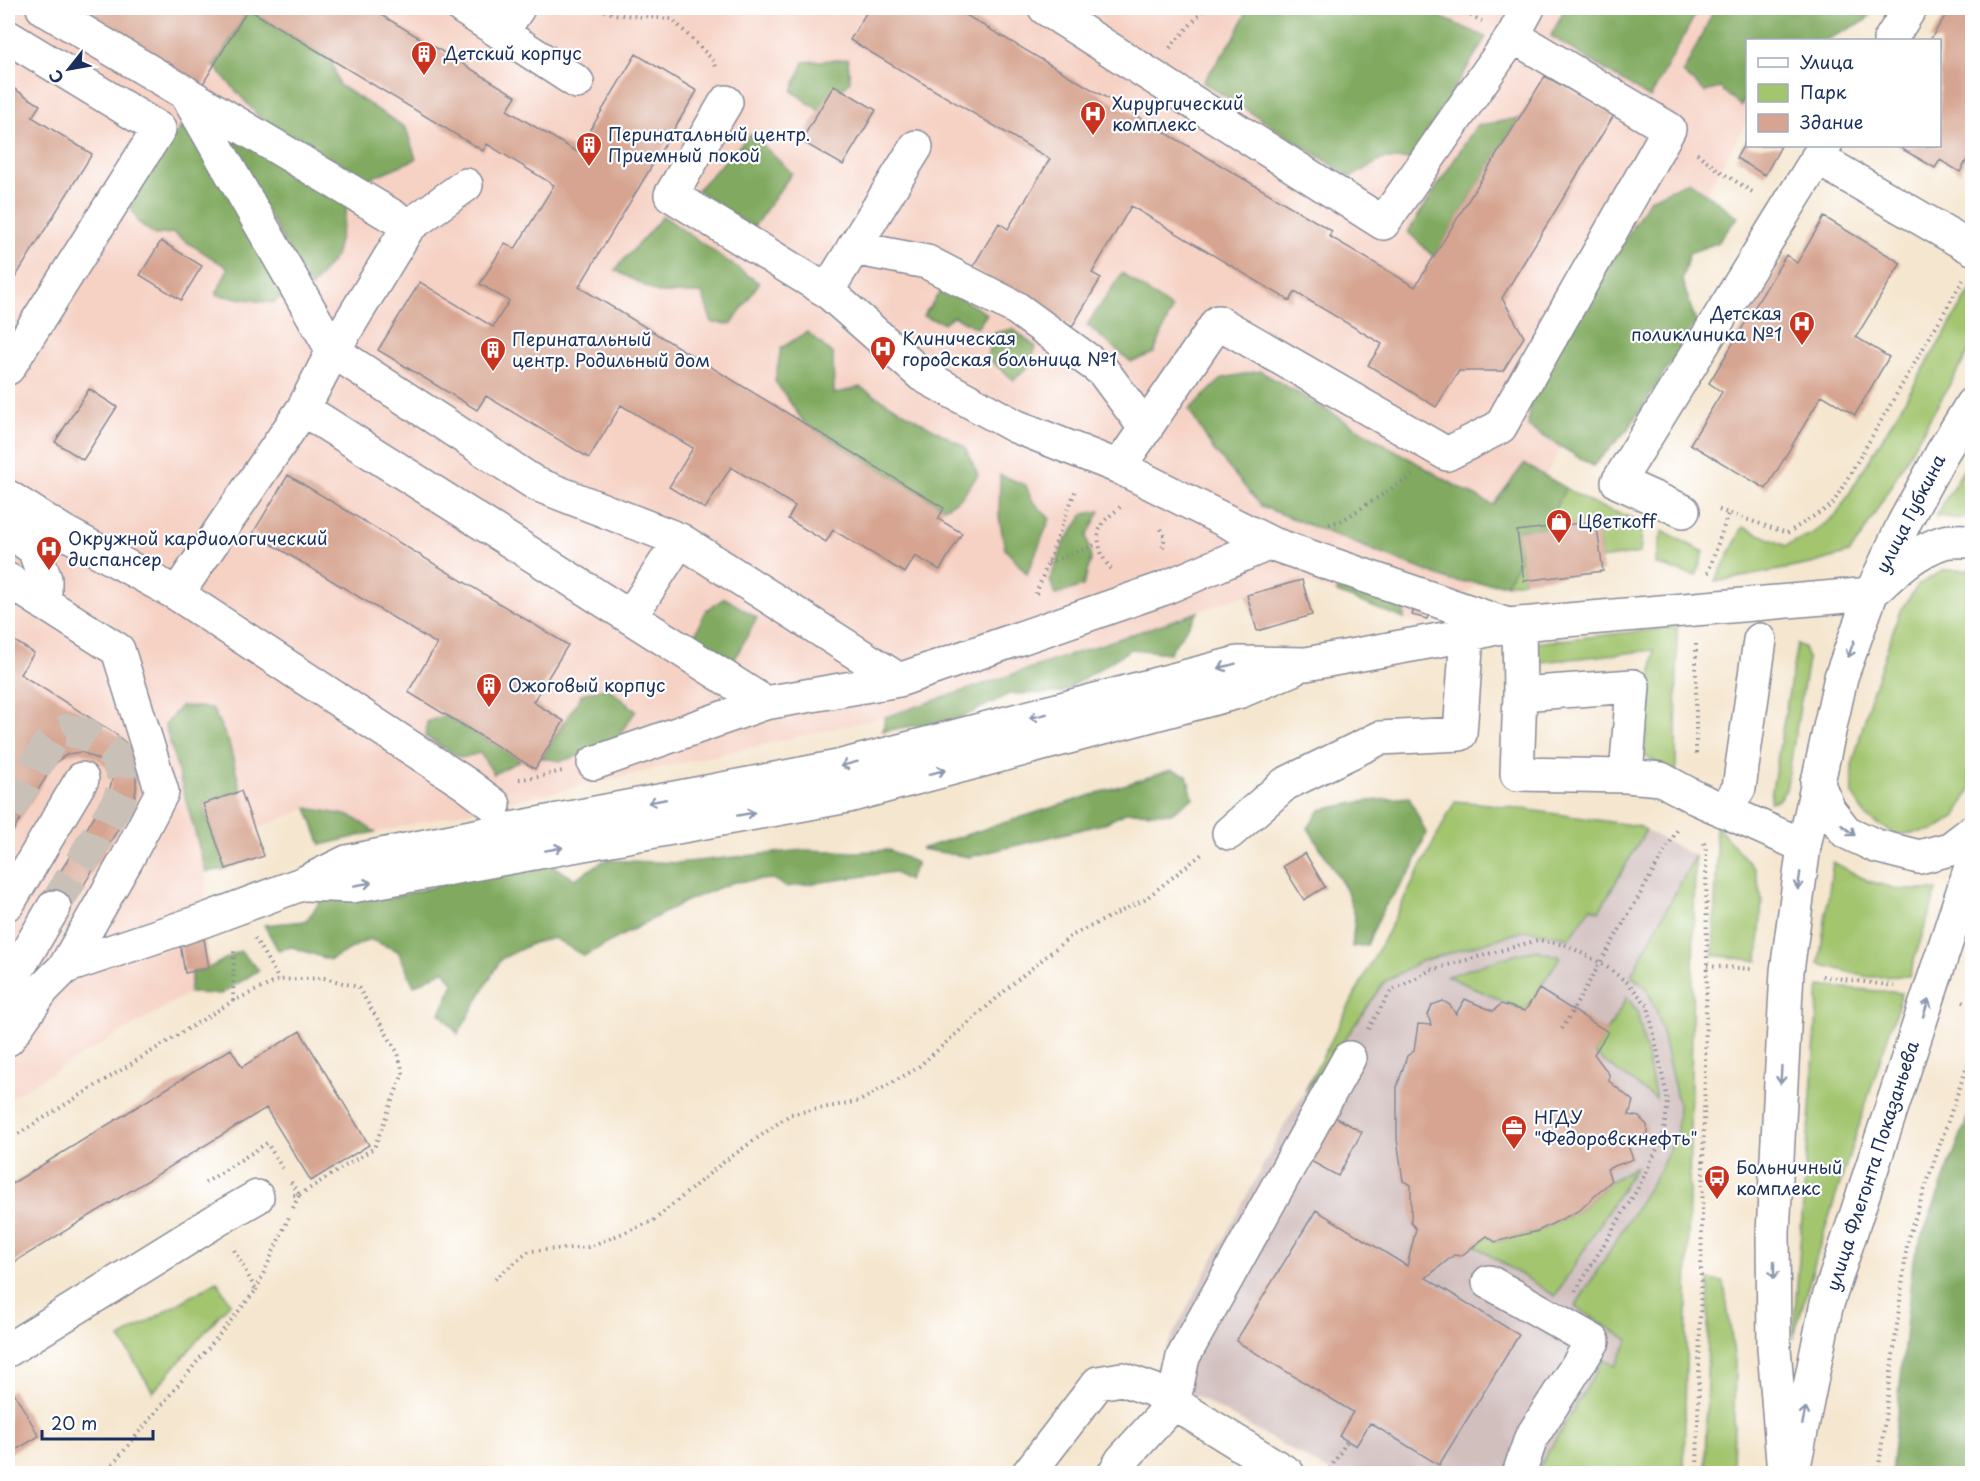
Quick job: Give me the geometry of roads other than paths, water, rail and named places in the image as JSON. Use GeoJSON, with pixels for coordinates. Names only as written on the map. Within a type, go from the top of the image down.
{"type":"FeatureCollection","features":[{"type":"Feature","properties":{"kind":"main road"},"geometry":{"type":"LineString","coordinates":[[43,8],[409,226]]}},
{"type":"Feature","properties":{"kind":"main road"},"geometry":{"type":"LineString","coordinates":[[463,8],[510,20],[577,82]]}},
{"type":"Feature","properties":{"kind":"main road"},"geometry":{"type":"LineString","coordinates":[[1045,8],[1383,223],[1512,36],[1528,8]]}},
{"type":"Feature","properties":{"kind":"main road"},"geometry":{"type":"LineString","coordinates":[[1891,39],[1910,8]]}},
{"type":"Feature","properties":{"kind":"main road"},"geometry":{"type":"LineString","coordinates":[[1119,467],[1218,322],[1447,454],[1500,427],[1669,129],[1512,36]]}},
{"type":"Feature","properties":{"kind":"main road"},"geometry":{"type":"LineString","coordinates":[[8,37],[159,129],[8,368]]}},
{"type":"Feature","properties":{"kind":"main road"},"geometry":{"type":"LineString","coordinates":[[185,92],[333,351],[536,484],[680,540],[899,680]]}},
{"type":"Feature","properties":{"kind":"main road"},"geometry":{"type":"LineString","coordinates":[[726,102],[671,195],[827,291],[922,375],[1015,426],[1119,467],[1270,543],[1513,625]]}},
{"type":"Feature","properties":{"kind":"main road"},"geometry":{"type":"LineString","coordinates":[[827,291],[915,147]]}},
{"type":"Feature","properties":{"kind":"main road"},"geometry":{"type":"LineString","coordinates":[[1683,511],[1618,482],[1821,152],[1970,261]]}},
{"type":"Feature","properties":{"kind":"main road"},"geometry":{"type":"LineString","coordinates":[[177,594],[303,409],[333,351],[409,226],[466,185]]}},
{"type":"Feature","properties":{"kind":"main road"},"geometry":{"type":"LineString","coordinates":[[853,248],[927,262],[1016,308],[1103,371],[1146,429]]}},
{"type":"Feature","properties":{"kind":"main road","name":"улица Губкина"},"geometry":{"type":"LineString","coordinates":[[1871,594],[1904,522],[1972,404]]}},
{"type":"Feature","properties":{"kind":"main road"},"geometry":{"type":"LineString","coordinates":[[303,409],[765,703]]}},
{"type":"Feature","properties":{"kind":"main road"},"geometry":{"type":"LineString","coordinates":[[8,496],[62,531],[177,594],[465,784],[494,806]]}},
{"type":"Feature","properties":{"kind":"main road"},"geometry":{"type":"LineString","coordinates":[[8,531],[34,549],[45,579],[45,604]]}},
{"type":"Feature","properties":{"kind":"main road"},"geometry":{"type":"LineString","coordinates":[[630,617],[680,540]]}},
{"type":"Feature","properties":{"kind":"main road"},"geometry":{"type":"LineString","coordinates":[[1784,1473],[1774,1348],[1773,1233],[1787,971],[1804,846],[1841,677],[1871,594],[1899,567],[1921,553],[1945,542],[1972,541]]}},
{"type":"Feature","properties":{"kind":"main road"},"geometry":{"type":"LineString","coordinates":[[594,763],[765,703],[899,680],[1162,589],[1270,543]]}},
{"type":"Feature","properties":{"kind":"main road"},"geometry":{"type":"LineString","coordinates":[[8,580],[118,650],[162,792],[127,859],[54,978],[8,1039]]}},
{"type":"Feature","properties":{"kind":"main road"},"geometry":{"type":"LineString","coordinates":[[54,907],[10,976],[54,978],[304,884],[347,862],[1088,717],[1238,663],[1306,664],[1513,625],[1871,594]]}},
{"type":"Feature","properties":{"kind":"main road"},"geometry":{"type":"LineString","coordinates":[[1513,625],[1520,694],[1517,774],[1661,779],[1710,804],[1804,846]]}},
{"type":"Feature","properties":{"kind":"main road"},"geometry":{"type":"LineString","coordinates":[[1229,833],[1285,784],[1380,738],[1460,734],[1467,635]]}},
{"type":"Feature","properties":{"kind":"main road"},"geometry":{"type":"LineString","coordinates":[[1710,804],[1740,788],[1760,640]]}},
{"type":"Feature","properties":{"kind":"main road"},"geometry":{"type":"LineString","coordinates":[[1520,694],[1633,686],[1626,776]]}},
{"type":"Feature","properties":{"kind":"main road"},"geometry":{"type":"LineString","coordinates":[[8,903],[82,778]]}},
{"type":"Feature","properties":{"kind":"main road"},"geometry":{"type":"LineString","coordinates":[[1817,782],[1829,810],[1846,832],[1876,846],[1919,857],[1950,849],[1972,832]]}},
{"type":"Feature","properties":{"kind":"main road","name":"улица Флегонта Показаньева"},"geometry":{"type":"LineString","coordinates":[[1793,1473],[1826,1307],[1972,864]]}},
{"type":"Feature","properties":{"kind":"main road"},"geometry":{"type":"LineString","coordinates":[[1114,1473],[1122,1460],[1173,1404],[1183,1357],[1349,1058]]}},
{"type":"Feature","properties":{"kind":"main road"},"geometry":{"type":"LineString","coordinates":[[8,1350],[257,1197]]}},
{"type":"Feature","properties":{"kind":"main road"},"geometry":{"type":"LineString","coordinates":[[1489,1282],[1593,1341],[1530,1438],[1519,1473]]}},
{"type":"Feature","properties":{"kind":"main road"},"geometry":{"type":"LineString","coordinates":[[1028,1473],[1098,1383],[1122,1379],[1153,1390],[1288,1473]]}},
{"type":"Feature","properties":{"kind":"tunnel"},"geometry":{"type":"LineString","coordinates":[[8,810],[53,737],[68,730],[86,734],[116,756],[123,775],[123,788],[119,800],[54,907]]}},
{"type":"Feature","properties":{"kind":"place","name":"Детский корпус"},"geometry":{"type":"Point","coordinates":[424,77]}},
{"type":"Feature","properties":{"kind":"place","name":"Хирургический комплекс"},"geometry":{"type":"Point","coordinates":[1093,137]}},
{"type":"Feature","properties":{"kind":"place","name":"Перинатальный центр. Приемный покой"},"geometry":{"type":"Point","coordinates":[589,168]}},
{"type":"Feature","properties":{"kind":"place","name":"Детская поликлиника №1"},"geometry":{"type":"Point","coordinates":[1802,347]}},
{"type":"Feature","properties":{"kind":"place","name":"Клиническая городская больница №1"},"geometry":{"type":"Point","coordinates":[883,372]}},
{"type":"Feature","properties":{"kind":"place","name":"Перинатальный центр. Родильный дом"},"geometry":{"type":"Point","coordinates":[493,373]}},
{"type":"Feature","properties":{"kind":"place","name":"Цветкоff"},"geometry":{"type":"Point","coordinates":[1559,545]}},
{"type":"Feature","properties":{"kind":"place","name":"Окружной кардиологический диспансер"},"geometry":{"type":"Point","coordinates":[49,572]}},
{"type":"Feature","properties":{"kind":"place","name":"Ожоговый корпус"},"geometry":{"type":"Point","coordinates":[489,709]}},
{"type":"Feature","properties":{"kind":"place","name":"НГДУ \"Федоровскнефть\""},"geometry":{"type":"Point","coordinates":[1514,1151]}},
{"type":"Feature","properties":{"kind":"place","name":"Больничный комплекс"},"geometry":{"type":"Point","coordinates":[1717,1201]}}]}
